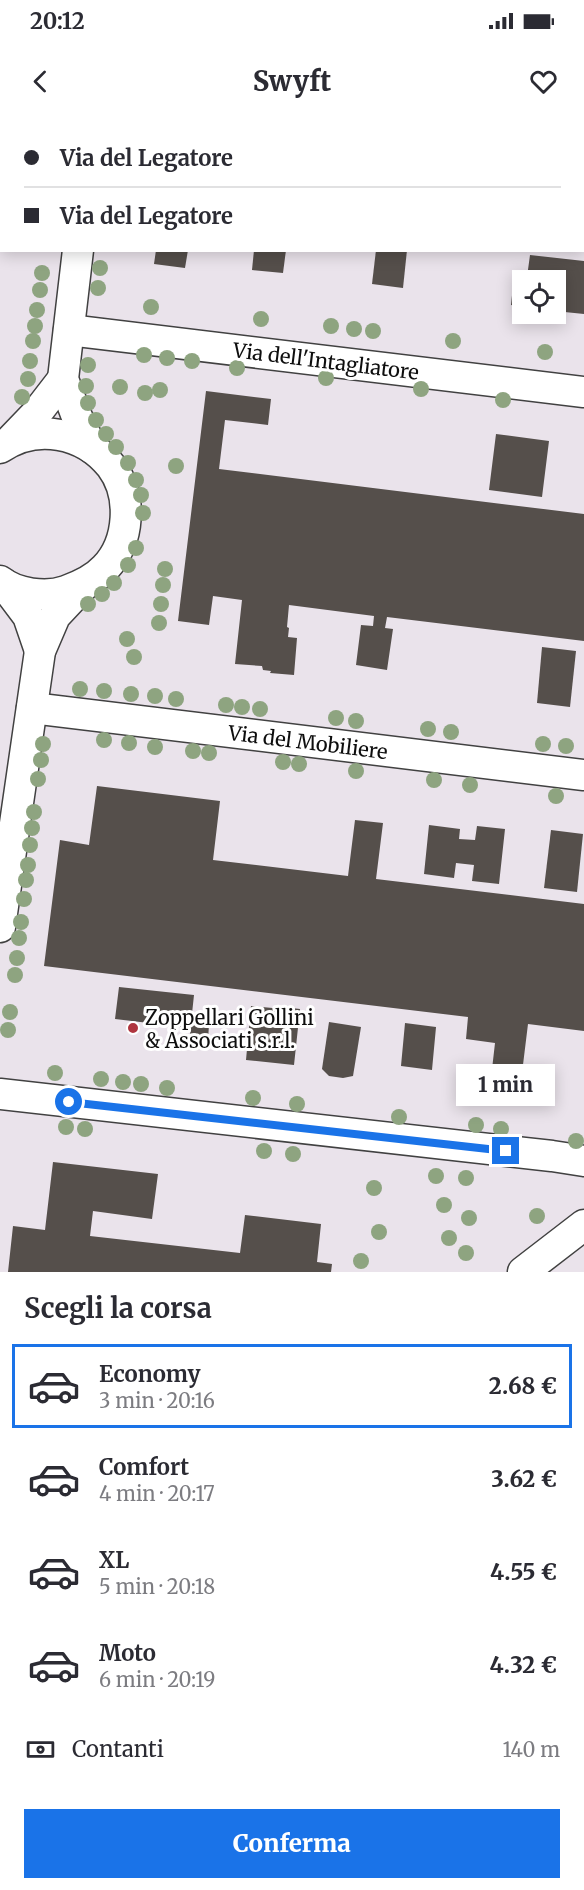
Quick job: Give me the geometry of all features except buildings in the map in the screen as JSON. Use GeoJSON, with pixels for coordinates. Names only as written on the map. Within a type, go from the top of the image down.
{"type":"FeatureCollection","features":[{"type":"Feature","properties":{"kind":"street"},"geometry":{"type":"LineString","coordinates":[[78,252],[63,379],[77,417],[92,448]]}},
{"type":"Feature","properties":{"kind":"street","name":"Via dell'Intagliatore"},"geometry":{"type":"LineString","coordinates":[[69,330],[584,392]]}},
{"type":"Feature","properties":{"kind":"street"},"geometry":{"type":"LineString","coordinates":[[5,444],[36,414],[63,379]]}},
{"type":"Feature","properties":{"kind":"street"},"geometry":{"type":"LineString","coordinates":[[0,927],[7,824],[32,708],[39,651],[55,616],[84,585],[106,568],[120,545],[126,518],[123,491],[112,467],[92,448],[73,438],[52,433],[31,434],[5,444]]}},
{"type":"Feature","properties":{"kind":"street"},"geometry":{"type":"LineString","coordinates":[[2,582],[30,594],[58,594],[84,585]]}},
{"type":"Feature","properties":{"kind":"street"},"geometry":{"type":"LineString","coordinates":[[2,582],[28,615],[39,651]]}},
{"type":"Feature","properties":{"kind":"street","name":"Via del Mobiliere"},"geometry":{"type":"LineString","coordinates":[[32,708],[584,775]]}},
{"type":"Feature","properties":{"kind":"street"},"geometry":{"type":"LineString","coordinates":[[0,1094],[584,1161]]}},
{"type":"Feature","properties":{"kind":"street"},"geometry":{"type":"LineString","coordinates":[[523,1272],[584,1225]]}},
{"type":"Feature","properties":{"kind":"shaded area"},"geometry":{"type":"Polygon","coordinates":[[[0,252],[584,252],[584,1272],[0,1272],[0,252]]]}},
{"type":"Feature","properties":{"kind":"place","name":"Zoppellari Gollini & Associati s.r.l."},"geometry":{"type":"Point","coordinates":[133,1028]}},
{"type":"Feature","properties":{"kind":"route"},"geometry":{"type":"LineString","coordinates":[[69,1102],[506,1151]]}}]}
